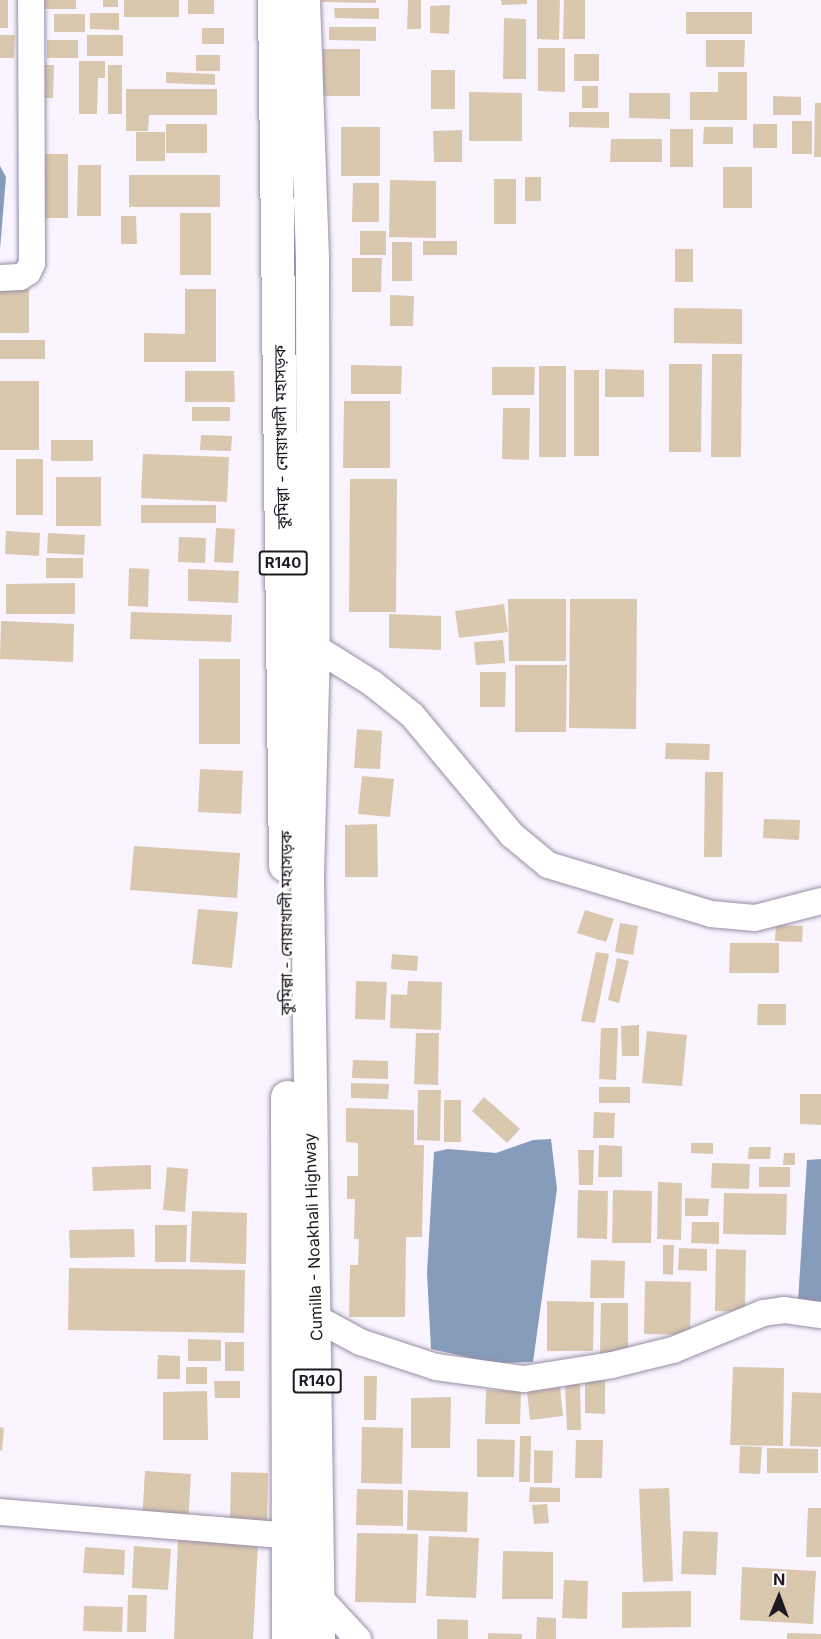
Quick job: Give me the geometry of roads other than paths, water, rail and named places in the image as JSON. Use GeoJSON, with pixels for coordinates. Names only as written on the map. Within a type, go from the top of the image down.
{"type":"FeatureCollection","features":[{"type":"Feature","properties":{"kind":"main road","name":"কুমিল্লা - নোয়াখালী মহাসড়ক"},"geometry":{"type":"LineString","coordinates":[[274,0],[285,638],[298,1125]]}},
{"type":"Feature","properties":{"kind":"main road","name":"কুমিল্লা - নোয়াখালী মহাসড়ক"},"geometry":{"type":"LineString","coordinates":[[298,1125],[313,646],[312,261],[303,0]]}},
{"type":"Feature","properties":{"kind":"main road","name":"Cumilla - Noakhali Highway"},"geometry":{"type":"LineString","coordinates":[[298,1125],[316,1318],[318,1639]]}},
{"type":"Feature","properties":{"kind":"main road","name":"Cumilla - Noakhali Highway"},"geometry":{"type":"LineString","coordinates":[[288,1639],[298,1125]]}},
{"type":"Feature","properties":{"kind":"street"},"geometry":{"type":"LineString","coordinates":[[0,278],[20,277],[28,272],[32,263],[31,0]]}},
{"type":"Feature","properties":{"kind":"street"},"geometry":{"type":"LineString","coordinates":[[313,646],[372,683],[412,715],[512,835],[548,865],[711,914],[755,918],[821,901]]}},
{"type":"Feature","properties":{"kind":"street"},"geometry":{"type":"LineString","coordinates":[[316,1318],[360,1342],[436,1367],[524,1379],[612,1365],[673,1350],[763,1313],[784,1310],[821,1315]]}},
{"type":"Feature","properties":{"kind":"street"},"geometry":{"type":"LineString","coordinates":[[0,1512],[290,1536]]}},
{"type":"Feature","properties":{"kind":"street"},"geometry":{"type":"LineString","coordinates":[[318,1596],[357,1639]]}},
{"type":"Feature","properties":{"kind":"water"},"geometry":{"type":"Polygon","coordinates":[[[0,166],[6,177],[0,249],[0,166]]]}},
{"type":"Feature","properties":{"kind":"water"},"geometry":{"type":"Polygon","coordinates":[[[551,1139],[557,1189],[533,1362],[494,1363],[431,1349],[427,1273],[434,1152],[448,1149],[496,1153],[533,1140],[551,1139]]]}},
{"type":"Feature","properties":{"kind":"water"},"geometry":{"type":"Polygon","coordinates":[[[821,1159],[821,1304],[798,1302],[807,1160],[821,1159]]]}}]}
